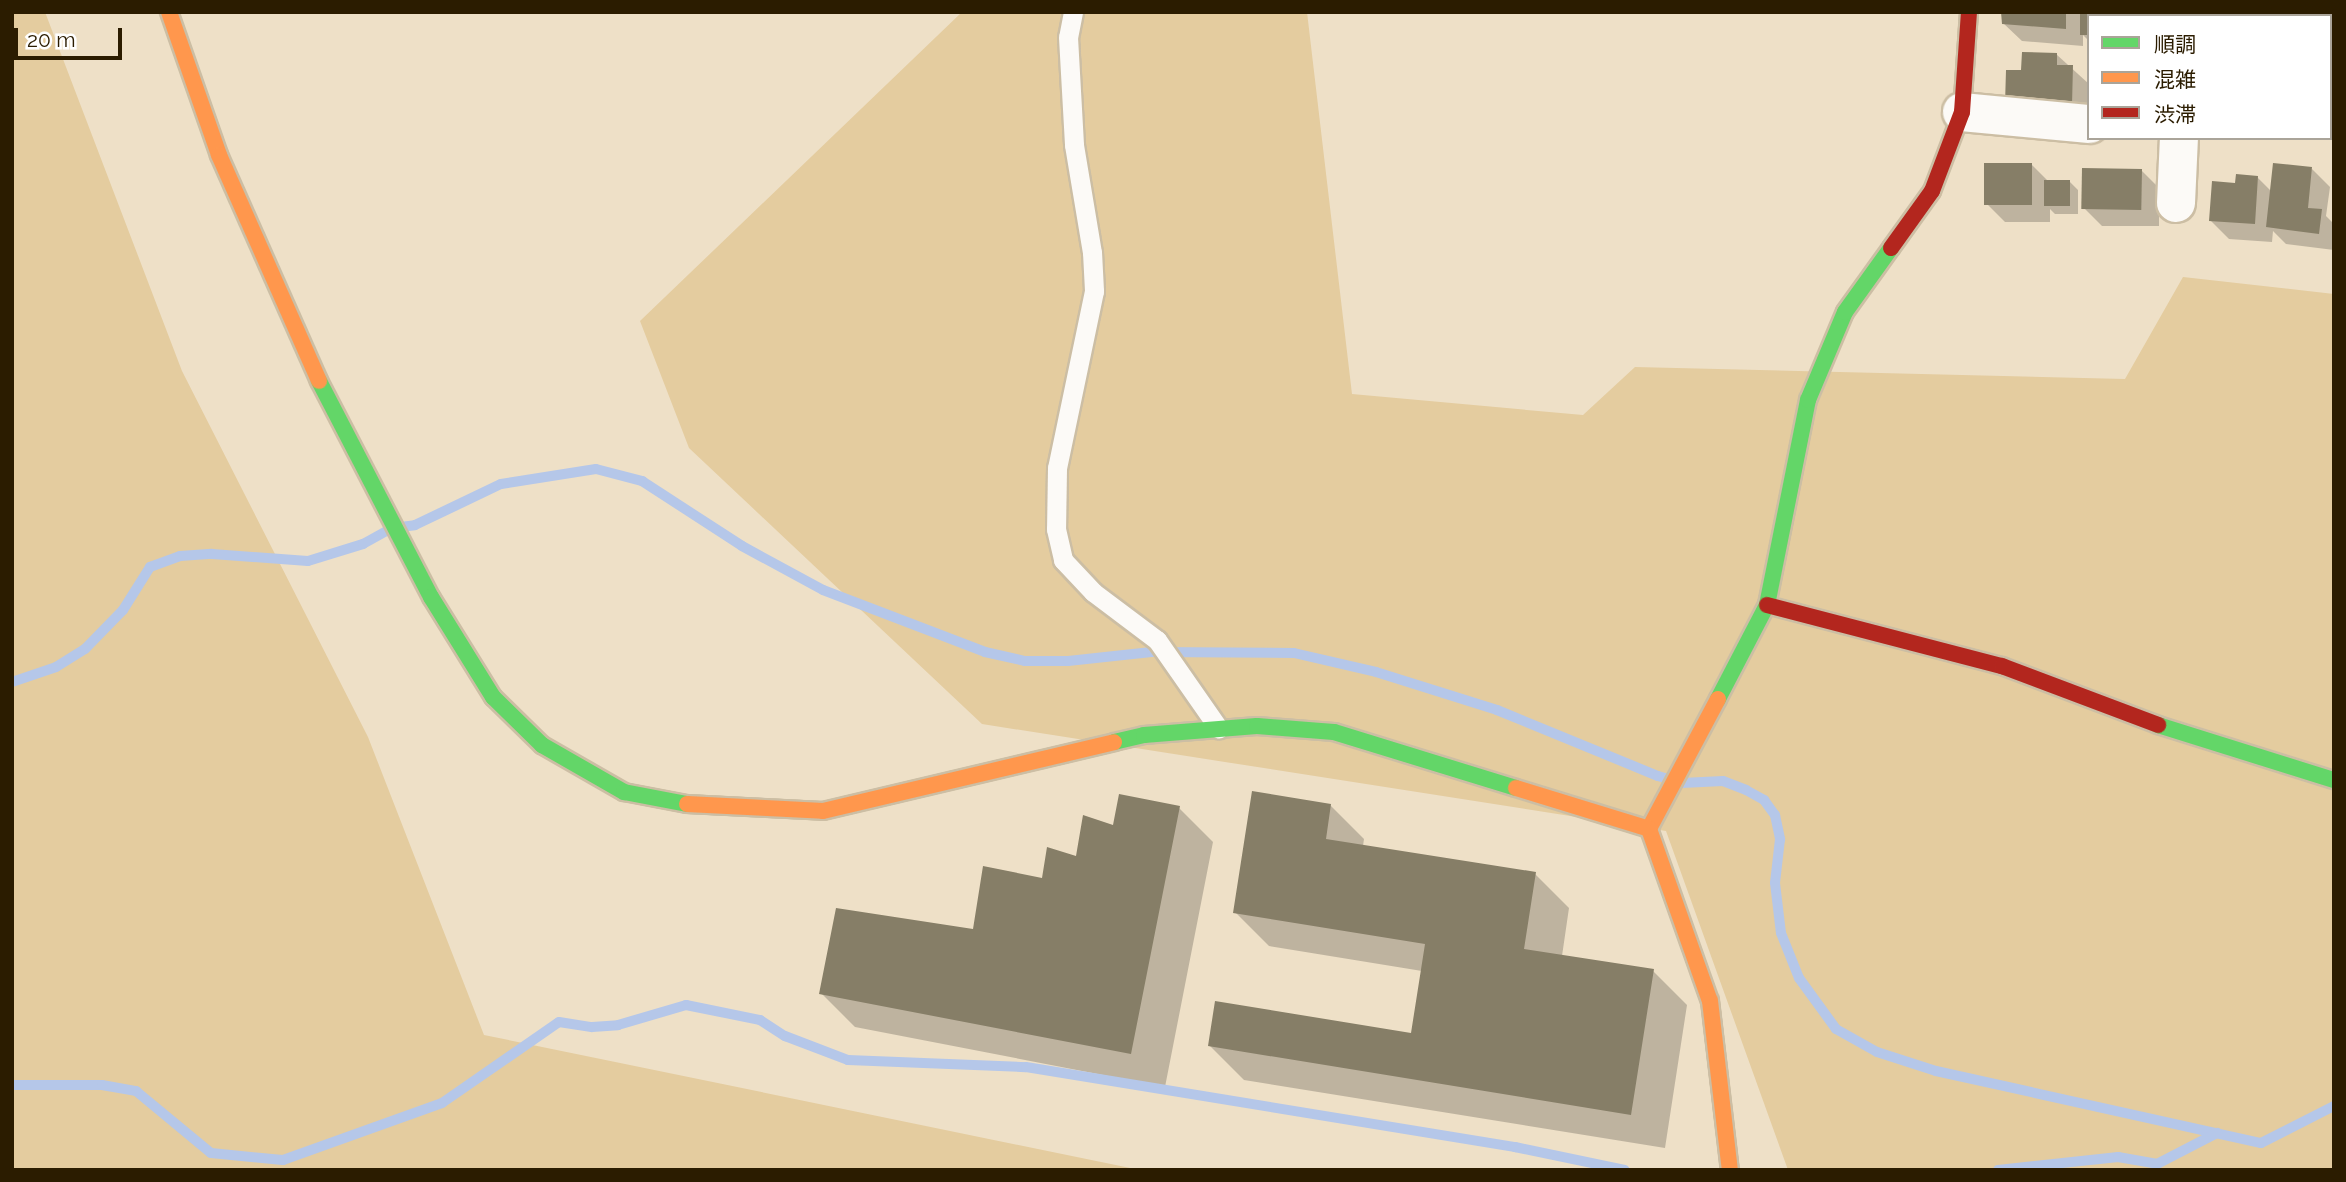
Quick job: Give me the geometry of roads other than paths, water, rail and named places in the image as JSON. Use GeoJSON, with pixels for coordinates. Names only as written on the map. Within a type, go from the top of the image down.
{"type":"FeatureCollection","features":[{"type":"Feature","properties":{"kind":"street"},"geometry":{"type":"LineString","coordinates":[[169,12],[219,155],[307,359],[431,597],[493,697],[542,745],[624,792],[689,804],[823,811],[1144,735],[1257,726],[1334,732],[1649,829]]}},
{"type":"Feature","properties":{"kind":"street"},"geometry":{"type":"LineString","coordinates":[[1730,1170],[1710,1001],[1649,829],[1767,605],[1808,400],[1845,312],[1932,191],[1962,112],[1969,12]]}},
{"type":"Feature","properties":{"kind":"street"},"geometry":{"type":"LineString","coordinates":[[1962,112],[2087,124]]}},
{"type":"Feature","properties":{"kind":"street"},"geometry":{"type":"LineString","coordinates":[[2176,203],[2179,140]]}},
{"type":"Feature","properties":{"kind":"street"},"geometry":{"type":"LineString","coordinates":[[1767,605],[2002,666],[2158,725],[2334,780]]}},
{"type":"Feature","properties":{"kind":"lane"},"geometry":{"type":"LineString","coordinates":[[1073,12],[1068,37],[1074,145],[1093,252],[1094,291],[1057,468],[1056,529],[1063,560],[1093,592],[1157,640],[1219,729]]}},
{"type":"Feature","properties":{"kind":"waterway"},"geometry":{"type":"LineString","coordinates":[[12,682],[56,667],[85,649],[123,610],[150,567],[180,556],[212,554],[308,561],[363,544],[392,528],[415,525],[501,484],[596,469],[642,481],[742,546],[823,590],[985,652],[1025,661],[1068,661],[1152,652],[1294,653],[1376,672],[1497,710],[1658,776],[1682,783],[1723,781],[1746,790],[1764,800],[1775,815],[1780,839],[1775,883],[1781,933],[1799,978],[1836,1029],[1877,1052],[1936,1071],[2261,1143],[2334,1106]]}},
{"type":"Feature","properties":{"kind":"waterway"},"geometry":{"type":"LineString","coordinates":[[12,1085],[102,1085],[136,1091],[211,1153],[283,1160],[442,1103],[559,1022],[592,1027],[618,1025],[686,1005],[760,1020],[785,1036],[848,1060],[1026,1067],[1515,1147],[1625,1170]]}},
{"type":"Feature","properties":{"kind":"waterway"},"geometry":{"type":"LineString","coordinates":[[1998,1170],[2118,1157],[2157,1164],[2217,1133]]}}]}
